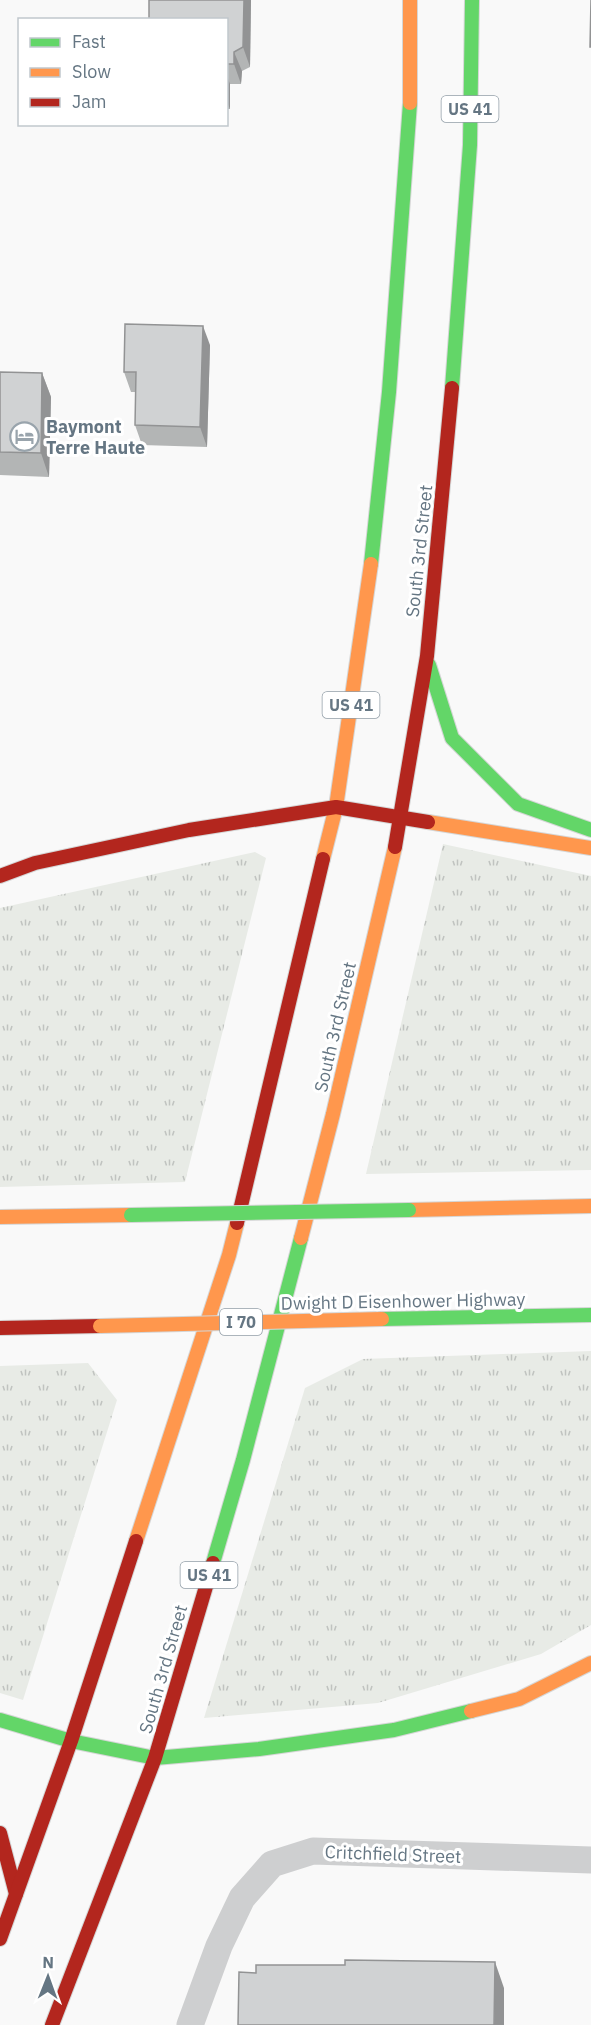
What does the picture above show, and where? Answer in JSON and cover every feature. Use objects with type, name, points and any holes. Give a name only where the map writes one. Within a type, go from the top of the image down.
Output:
[{"type":"highway","name":"US 41","points":[[0,1938],[72,1741],[229,1255],[336,807],[370,570],[388,392],[410,102],[410,0]]},
{"type":"highway","name":"South 3rd Street","points":[[52,2025],[155,1758],[243,1460],[333,1114],[402,818],[427,656],[461,291],[470,145],[472,0]]},
{"type":"highway","points":[[427,656],[452,738],[518,804],[591,830]]},
{"type":"highway","points":[[0,876],[35,863],[189,830],[336,807],[591,849]]},
{"type":"highway","points":[[0,1217],[591,1206]]},
{"type":"highway","name":"Dwight D Eisenhower Highway","points":[[0,1328],[591,1315]]},
{"type":"highway","points":[[0,1720],[72,1741],[155,1758],[259,1749],[394,1730],[519,1699],[591,1663]]},
{"type":"highway","points":[[0,1833],[16,1894]]},
{"type":"street","name":"Critchfield Street","points":[[190,2025],[219,1946],[242,1898],[272,1864],[313,1851],[591,1860]]},
{"type":"green space","points":[[443,844],[591,876],[591,1170],[366,1174]]},
{"type":"green space","points":[[255,852],[266,858],[185,1182],[0,1187],[0,908]]},
{"type":"green space","points":[[591,1351],[591,1625],[541,1654],[378,1703],[204,1718],[305,1388],[363,1359]]},
{"type":"green space","points":[[88,1363],[117,1400],[23,1700],[0,1693],[0,1366]]},
{"type":"building","points":[[149,0],[244,0],[243,47],[234,52],[234,64],[228,64],[228,18],[149,18]]},
{"type":"building","points":[[591,0],[591,47],[590,47]]},
{"type":"building","points":[[125,324],[203,326],[200,427],[135,425],[136,372],[124,372]]},
{"type":"building","points":[[0,372],[42,373],[41,453],[0,452]]},
{"type":"building","points":[[345,1960],[495,1962],[494,2025],[238,2025],[239,1972],[256,1973],[256,1965],[345,1965]]},
{"type":"traffic: fast","points":[[452,388],[470,145],[472,0]]},
{"type":"traffic: fast","points":[[371,564],[389,392],[410,103]]},
{"type":"traffic: fast","points":[[429,665],[452,738],[518,804],[591,830]]},
{"type":"traffic: fast","points":[[131,1215],[409,1210]]},
{"type":"traffic: fast","points":[[213,1563],[243,1460],[301,1238]]},
{"type":"traffic: fast","points":[[382,1319],[591,1315]]},
{"type":"traffic: fast","points":[[0,1720],[71,1741],[155,1758],[259,1749],[394,1730],[471,1711]]},
{"type":"traffic: slow","points":[[410,0],[410,103]]},
{"type":"traffic: slow","points":[[323,859],[336,807],[371,564]]},
{"type":"traffic: slow","points":[[428,822],[591,848]]},
{"type":"traffic: slow","points":[[301,1238],[333,1114],[395,847]]},
{"type":"traffic: slow","points":[[409,1210],[591,1206]]},
{"type":"traffic: slow","points":[[0,1217],[131,1215]]},
{"type":"traffic: slow","points":[[136,1541],[229,1255],[237,1223]]},
{"type":"traffic: slow","points":[[100,1326],[382,1319]]},
{"type":"traffic: slow","points":[[471,1711],[519,1699],[591,1663]]},
{"type":"traffic: jam","points":[[395,847],[427,656],[452,388]]},
{"type":"traffic: jam","points":[[0,876],[35,863],[189,830],[336,807],[428,822]]},
{"type":"traffic: jam","points":[[237,1223],[323,859]]},
{"type":"traffic: jam","points":[[0,1328],[100,1326]]},
{"type":"traffic: jam","points":[[0,1939],[71,1741],[136,1541]]},
{"type":"traffic: jam","points":[[52,2025],[155,1758],[213,1563]]},
{"type":"traffic: jam","points":[[0,1833],[16,1894]]},
{"type":"place","name":"Baymont Terre Haute","points":[[25,436]]}]
